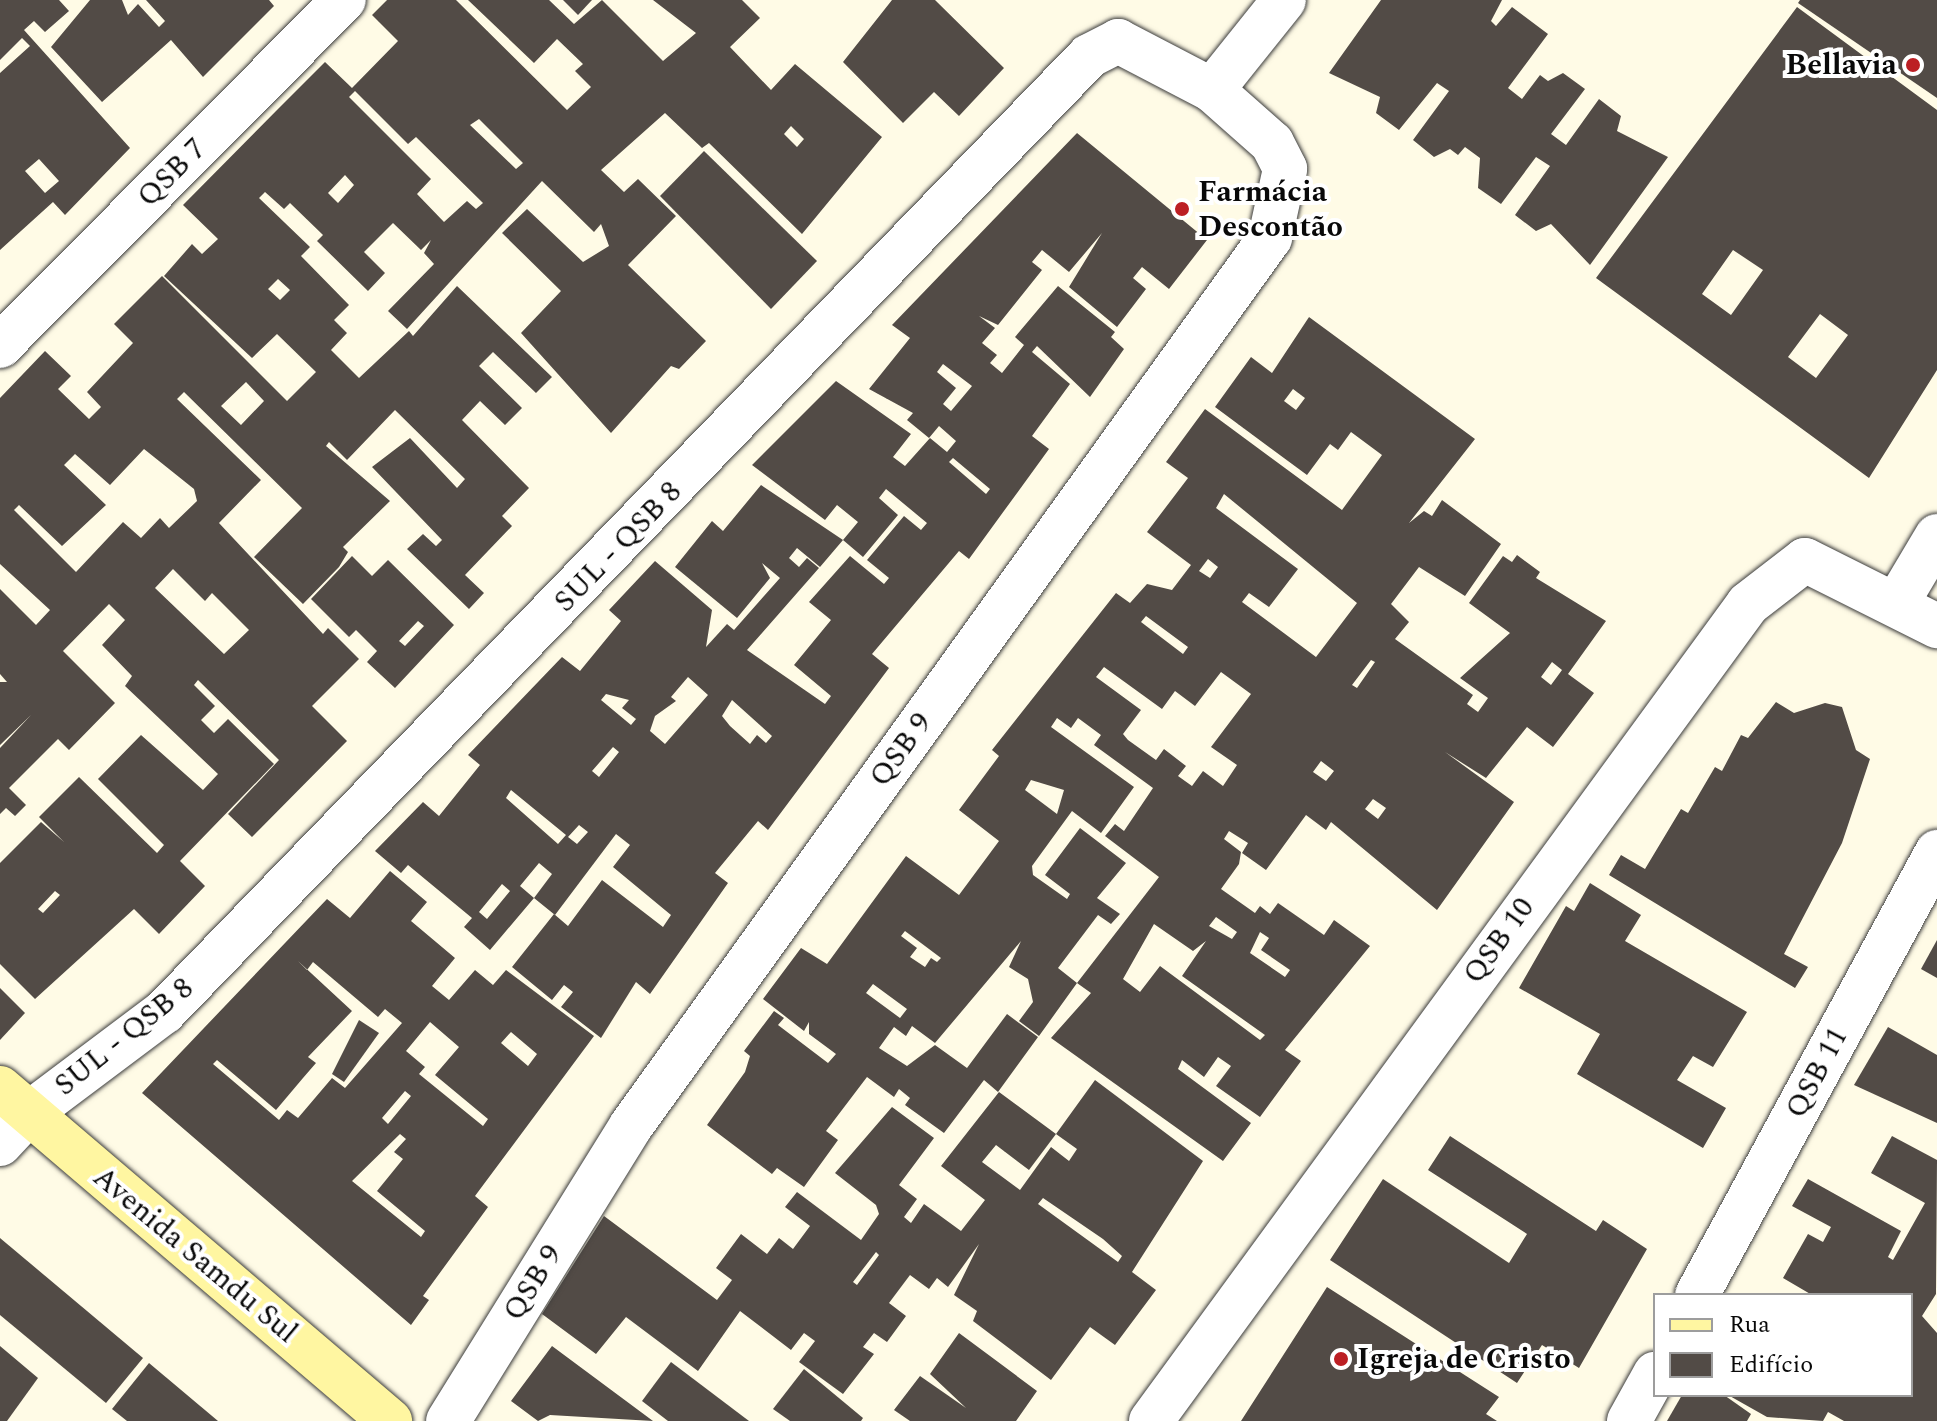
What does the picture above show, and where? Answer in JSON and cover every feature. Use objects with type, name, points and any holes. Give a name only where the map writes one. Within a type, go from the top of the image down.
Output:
[{"type":"main road","name":"Avenida Samdu Sul","points":[[9,1116],[390,1421]]},
{"type":"street","name":"QSB 7","points":[[0,346],[344,0]]},
{"type":"street","points":[[1212,90],[1284,0]]},
{"type":"street","name":"SUL - QSB 8","points":[[9,1116],[164,1012],[1089,56],[1118,41],[1212,90]]},
{"type":"street","name":"QSB 9","points":[[448,1421],[631,1126],[1270,238],[1285,169],[1272,143],[1212,90]]},
{"type":"street","points":[[1937,536],[1897,603],[1937,626]]},
{"type":"street","name":"QSB 10","points":[[1151,1421],[1748,604],[1805,560],[1897,603]]},
{"type":"street","name":"QSB 11","points":[[1698,1293],[1937,852]]},
{"type":"street","points":[[1629,1421],[1653,1378]]},
{"type":"building","points":[[0,0],[59,0],[69,11],[45,32],[34,21],[24,30],[130,148],[65,215],[53,202],[0,250],[0,73],[30,46],[22,38],[0,60]],"holes":[[[39,159],[59,181],[45,193],[25,171]]]},
{"type":"building","points":[[90,0],[122,0],[128,15],[138,4],[159,27],[165,21],[146,0],[269,0],[274,6],[203,77],[171,40],[102,102],[51,47]]},
{"type":"building","points":[[387,0],[456,0],[567,110],[591,87],[575,71],[583,64],[557,39],[534,63],[468,0],[549,0],[574,24],[602,0],[663,61],[696,33],[653,0],[742,0],[760,18],[730,47],[771,90],[795,64],[882,137],[802,234],[709,143],[702,148],[665,113],[601,170],[624,192],[638,179],[676,216],[628,265],[706,341],[679,369],[671,366],[611,433],[521,333],[561,291],[502,233],[527,209],[583,262],[609,246],[601,224],[594,232],[542,181],[407,329],[388,311],[434,264],[424,253],[431,240],[421,250],[393,223],[364,252],[385,273],[368,291],[317,241],[323,235],[290,203],[284,209],[265,192],[259,198],[310,247],[301,256],[349,305],[334,320],[347,333],[331,350],[359,378],[409,331],[413,336],[457,286],[552,377],[536,393],[493,352],[479,366],[522,408],[505,425],[480,401],[462,420],[529,488],[502,516],[512,526],[465,575],[484,593],[469,609],[407,549],[423,534],[436,546],[442,540],[372,467],[410,438],[457,488],[465,479],[395,410],[347,460],[329,442],[326,446],[390,501],[343,547],[348,552],[339,567],[303,604],[254,557],[302,508],[184,392],[177,399],[261,480],[219,523],[323,634],[328,628],[359,659],[312,706],[347,741],[252,837],[228,814],[279,760],[198,680],[194,685],[215,706],[201,720],[214,733],[228,719],[274,764],[180,861],[205,886],[159,934],[134,909],[35,999],[0,964],[0,863],[41,822],[64,842],[39,817],[79,777],[157,853],[164,845],[98,779],[141,735],[203,790],[218,774],[125,686],[132,676],[102,645],[125,620],[109,604],[63,651],[115,703],[69,750],[58,739],[9,788],[26,805],[15,816],[6,808],[0,814],[0,748],[31,715],[0,745],[0,682],[7,682],[0,674],[0,589],[36,625],[50,610],[0,564],[0,398],[45,351],[71,376],[58,389],[89,419],[101,407],[87,392],[133,343],[114,324],[162,276],[287,401],[316,372],[277,334],[252,358],[164,276],[192,244],[202,254],[218,239],[183,205],[278,109],[325,62],[352,88],[398,41],[372,15]],"holes":[[[355,91],[408,144],[416,137],[483,203],[476,209],[467,201],[444,222],[417,194],[431,179],[349,97]],[[479,119],[523,163],[516,169],[470,125]],[[791,126],[804,139],[797,147],[784,134]],[[345,175],[354,185],[338,203],[328,193]],[[278,279],[290,290],[280,300],[268,289]],[[246,382],[264,401],[241,425],[221,406]],[[144,449],[194,489],[197,501],[169,528],[160,518],[141,538],[123,522],[76,572],[14,510],[19,505],[62,546],[106,505],[64,465],[75,454],[110,485]],[[173,569],[205,601],[212,593],[249,630],[224,654],[155,588]],[[55,891],[60,895],[43,913],[38,909]]]},
{"type":"building","points":[[563,0],[592,0],[578,15]]},
{"type":"building","points":[[892,0],[935,0],[1004,68],[959,116],[934,92],[903,123],[843,62]]},
{"type":"building","points":[[1381,0],[1502,0],[1491,21],[1496,26],[1512,7],[1548,34],[1508,88],[1522,99],[1540,75],[1548,81],[1563,73],[1585,89],[1551,134],[1566,145],[1599,99],[1621,116],[1617,131],[1668,157],[1590,265],[1551,224],[1536,231],[1515,215],[1550,166],[1536,157],[1501,204],[1478,188],[1480,158],[1465,147],[1458,155],[1450,149],[1434,157],[1413,140],[1449,91],[1437,83],[1399,130],[1376,113],[1380,97],[1329,73]]},
{"type":"building","name":"Bellavia","points":[[1800,0],[1937,0],[1937,98],[1798,3]]},
{"type":"building","points":[[1797,7],[1937,110],[1937,370],[1869,478],[1596,278]],"holes":[[[1733,250],[1763,270],[1731,315],[1702,294]],[[1820,314],[1848,335],[1816,378],[1788,357]]]},
{"type":"building","points":[[1077,133],[1207,240],[1169,289],[1142,267],[1133,278],[1146,289],[1117,327],[1069,287],[1102,233],[1069,272],[1042,250],[1032,262],[1042,270],[998,325],[979,316],[995,328],[982,343],[997,355],[990,363],[1002,373],[1024,345],[1015,337],[1058,286],[1115,332],[1111,337],[1124,349],[1090,397],[1037,346],[1032,352],[1070,384],[1032,436],[1049,449],[969,559],[959,551],[872,654],[889,668],[768,830],[758,821],[715,873],[728,883],[650,994],[636,982],[601,1038],[561,1007],[573,992],[564,985],[552,1000],[512,967],[554,914],[534,898],[490,950],[464,927],[472,918],[408,865],[401,873],[375,851],[423,802],[439,816],[480,765],[468,755],[562,657],[580,671],[621,621],[609,610],[655,561],[712,610],[706,647],[727,624],[734,630],[780,578],[762,563],[770,578],[737,618],[675,567],[712,521],[723,531],[761,485],[843,540],[858,522],[837,505],[825,520],[752,465],[836,381],[911,434],[893,457],[905,466],[930,438],[947,452],[956,441],[939,426],[929,438],[907,420],[913,413],[869,389],[910,338],[892,325]],"holes":[[[943,364],[972,386],[951,411],[943,404],[956,388],[937,372]],[[953,458],[990,489],[986,494],[949,462]],[[886,489],[927,523],[921,530],[904,516],[867,560],[889,578],[884,584],[850,556],[809,602],[831,620],[794,665],[831,696],[825,704],[747,650],[819,568],[807,558],[799,567],[789,558],[797,548],[820,567],[843,540],[863,557],[898,515],[879,498]],[[688,677],[708,695],[665,744],[650,731],[655,716],[676,701],[671,697]],[[606,694],[629,700],[622,708],[636,719],[631,725],[601,700]],[[732,700],[772,736],[766,743],[757,735],[750,744],[722,716]],[[613,747],[619,752],[599,777],[592,771]],[[511,790],[566,835],[558,844],[506,798]],[[579,825],[588,832],[577,844],[568,837]],[[616,834],[630,845],[613,867],[671,915],[663,927],[602,880],[568,926],[555,915]],[[539,863],[552,874],[534,898],[520,886]],[[502,884],[510,891],[487,919],[479,912]]]},
{"type":"building","points":[[704,151],[817,261],[771,309],[660,196]]},
{"type":"building","points":[[1309,317],[1475,439],[1409,523],[1424,511],[1432,516],[1442,500],[1501,544],[1465,596],[1419,567],[1391,604],[1409,622],[1395,639],[1473,695],[1467,704],[1478,712],[1488,698],[1460,678],[1510,633],[1469,603],[1503,556],[1512,562],[1517,555],[1540,572],[1536,578],[1606,621],[1568,674],[1594,693],[1553,747],[1527,727],[1486,778],[1445,752],[1514,802],[1437,910],[1331,822],[1326,830],[1306,815],[1266,870],[1242,853],[1248,843],[1229,831],[1224,839],[1241,852],[1239,864],[1221,889],[1255,913],[1260,906],[1270,914],[1278,903],[1324,935],[1334,920],[1370,946],[1285,1050],[1301,1061],[1260,1117],[1216,1086],[1231,1066],[1218,1057],[1204,1077],[1182,1060],[1178,1069],[1251,1123],[1223,1161],[1051,1038],[1091,993],[1077,983],[1039,1036],[1019,1021],[1033,1002],[1028,979],[1009,967],[1021,941],[935,1043],[912,1026],[906,1036],[894,1027],[879,1048],[907,1066],[935,1045],[967,1068],[1007,1014],[1038,1037],[998,1092],[984,1080],[944,1133],[905,1105],[910,1098],[899,1089],[894,1097],[867,1077],[826,1131],[838,1140],[804,1187],[777,1168],[772,1174],[707,1125],[745,1072],[750,1056],[744,1051],[774,1011],[784,1018],[778,1025],[828,1063],[836,1054],[809,1034],[809,1022],[804,1031],[763,999],[801,948],[827,964],[906,856],[959,895],[999,841],[959,810],[999,756],[992,750],[1116,593],[1130,603],[1147,584],[1172,590],[1191,565],[1147,532],[1188,478],[1166,462],[1205,409],[1342,510],[1382,455],[1351,432],[1338,450],[1330,444],[1307,475],[1215,407],[1251,357],[1272,373]],"holes":[[[1293,389],[1305,398],[1296,410],[1284,401]],[[1224,494],[1357,603],[1316,657],[1242,602],[1249,593],[1269,607],[1298,569],[1216,508]],[[1208,559],[1218,567],[1210,578],[1199,571]],[[1146,616],[1188,647],[1183,654],[1141,622]],[[1371,660],[1375,662],[1357,688],[1352,685]],[[1552,662],[1562,670],[1551,685],[1541,677]],[[1104,667],[1162,709],[1175,691],[1195,706],[1221,672],[1251,694],[1211,747],[1237,765],[1223,786],[1203,771],[1192,786],[1178,776],[1186,766],[1164,749],[1156,760],[1123,734],[1141,710],[1096,677]],[[1057,718],[1071,728],[1078,718],[1101,735],[1094,745],[1153,788],[1124,831],[1115,824],[1105,836],[1159,877],[1077,983],[1058,968],[1098,915],[1111,924],[1120,914],[1097,898],[1126,863],[1080,828],[1045,875],[1070,894],[1067,899],[1033,875],[1032,866],[1072,811],[1101,833],[1134,787],[1051,727]],[[1321,761],[1334,771],[1326,781],[1313,772]],[[1031,780],[1064,790],[1057,814],[1025,790]],[[1373,799],[1386,808],[1378,819],[1365,809]],[[1216,917],[1237,932],[1232,939],[1209,926]],[[1154,924],[1193,951],[1206,941],[1182,976],[1265,1035],[1260,1040],[1160,966],[1140,992],[1123,979]],[[905,931],[941,958],[937,962],[931,958],[925,967],[910,957],[917,948],[901,936]],[[1260,932],[1269,938],[1261,950],[1290,970],[1285,977],[1250,953]],[[873,984],[907,1009],[900,1018],[866,993]]]},
{"type":"building","points":[[352,556],[372,576],[388,560],[454,625],[395,688],[367,662],[377,651],[356,630],[349,637],[311,599]],"holes":[[[418,621],[424,626],[405,646],[399,641]]]},
{"type":"building","points":[[1776,702],[1794,713],[1825,703],[1842,707],[1856,750],[1870,759],[1842,843],[1784,954],[1808,967],[1795,988],[1609,875],[1621,855],[1645,869],[1681,809],[1688,813],[1715,767],[1722,771],[1741,735],[1748,738]]},
{"type":"building","points":[[390,871],[427,902],[411,921],[455,958],[432,986],[449,1000],[475,970],[493,985],[506,970],[594,1036],[475,1196],[488,1207],[423,1296],[429,1300],[411,1325],[142,1093],[327,899],[350,918]],"holes":[[[313,962],[378,1017],[385,1009],[402,1023],[345,1088],[332,1078],[298,1118],[287,1110],[279,1120],[213,1064],[217,1060],[276,1110],[316,1063],[308,1057],[352,1011],[307,970]],[[430,1022],[459,1047],[435,1075],[488,1119],[483,1126],[419,1074],[425,1067],[406,1051]],[[511,1032],[537,1054],[528,1066],[501,1043]],[[405,1091],[411,1096],[388,1124],[382,1118]],[[400,1134],[406,1139],[394,1152],[403,1159],[377,1191],[425,1231],[421,1237],[352,1181]]]},
{"type":"building","points":[[1590,883],[1641,915],[1625,941],[1747,1012],[1713,1067],[1693,1056],[1677,1080],[1726,1108],[1703,1148],[1577,1074],[1600,1034],[1519,988],[1566,906],[1574,911]]},
{"type":"building","points":[[1937,940],[1937,978],[1921,969]]},
{"type":"building","points":[[0,988],[25,1013],[0,1040]]},
{"type":"building","points":[[359,1020],[379,1033],[344,1082],[332,1074]]},
{"type":"building","points":[[1888,1027],[1937,1055],[1937,1123],[1854,1085]]},
{"type":"building","points":[[1095,1080],[1203,1161],[1132,1272],[1156,1290],[1115,1345],[1090,1327],[1051,1380],[973,1321],[977,1311],[954,1295],[979,1244],[948,1287],[937,1278],[929,1289],[910,1275],[889,1303],[906,1316],[887,1342],[874,1333],[863,1347],[874,1354],[843,1394],[799,1362],[815,1341],[804,1333],[791,1350],[740,1311],[698,1371],[626,1317],[596,1354],[542,1314],[604,1216],[717,1300],[732,1280],[716,1268],[741,1234],[767,1254],[779,1238],[793,1249],[810,1226],[785,1207],[797,1192],[861,1240],[879,1214],[876,1205],[835,1173],[892,1107],[934,1138],[899,1185],[917,1199],[904,1217],[911,1223],[924,1204],[961,1231],[985,1200],[941,1166],[999,1092],[1056,1134]],"holes":[[[1056,1134],[1077,1149],[1069,1161],[1051,1147],[1020,1190],[982,1162],[996,1145],[1029,1170]],[[1043,1198],[1103,1239],[1122,1256],[1118,1262],[1038,1204]],[[876,1252],[879,1255],[857,1285],[853,1282]]]},
{"type":"building","points":[[1450,1136],[1596,1231],[1603,1220],[1647,1249],[1579,1368],[1542,1345],[1517,1383],[1330,1260],[1383,1179],[1509,1263],[1527,1234],[1428,1170]]},
{"type":"building","points":[[1892,1136],[1937,1160],[1936,1294],[1922,1316],[1937,1333],[1937,1421],[1844,1421],[1828,1412],[1823,1421],[1767,1417],[1732,1397],[1913,1397],[1913,1293],[1809,1293],[1783,1278],[1808,1234],[1823,1242],[1831,1227],[1792,1206],[1808,1179],[1901,1231],[1888,1257],[1893,1260],[1925,1203],[1871,1173]]},
{"type":"building","points":[[0,1238],[143,1358],[106,1403],[0,1315]]},
{"type":"building","name":"Igreja de Cristo","points":[[1327,1287],[1499,1397],[1486,1414],[1497,1421],[1241,1421]]},
{"type":"building","points":[[959,1333],[1037,1391],[1016,1421],[910,1421],[894,1410],[920,1376],[966,1408],[930,1374]]},
{"type":"building","points":[[0,1346],[38,1378],[7,1421],[0,1421]]},
{"type":"building","points":[[552,1346],[653,1421],[550,1415],[538,1421],[511,1401]]},
{"type":"building","points":[[671,1362],[749,1421],[668,1421],[642,1401]]},
{"type":"building","points":[[149,1363],[218,1421],[127,1421],[112,1409]]},
{"type":"building","points":[[804,1369],[863,1418],[861,1421],[790,1421],[773,1409]]},
{"type":"building","points":[[1681,1397],[1727,1397],[1751,1414],[1747,1421],[1667,1421]]},
{"type":"place","name":"Bellavia","points":[[1913,65]]},
{"type":"place","name":"Farmácia Descontão","points":[[1182,209]]},
{"type":"place","name":"Igreja de Cristo","points":[[1341,1359]]}]
